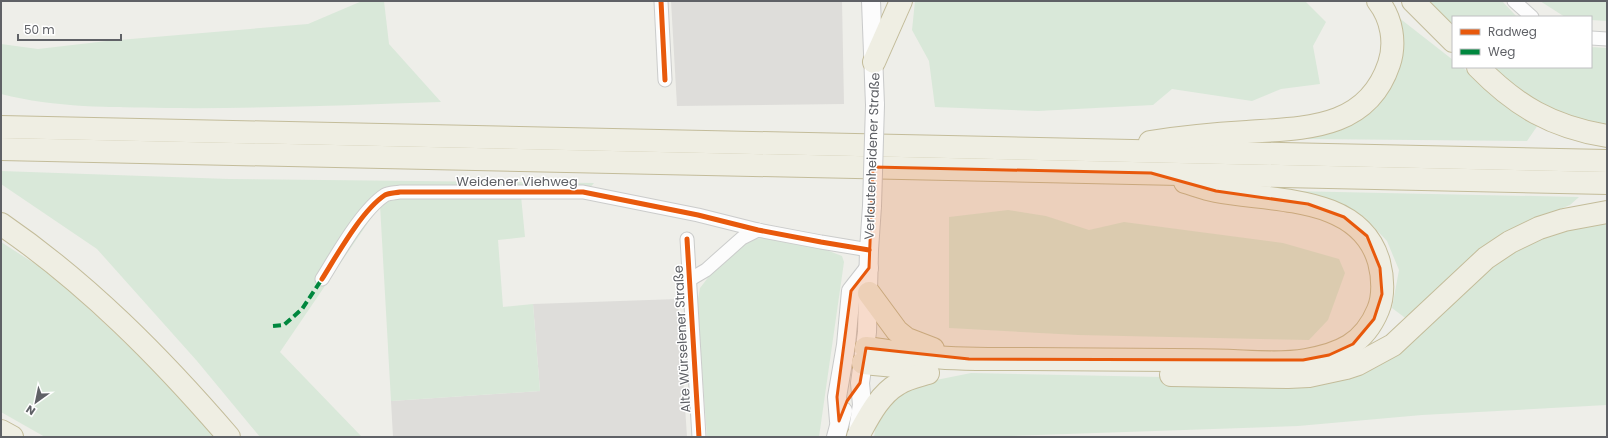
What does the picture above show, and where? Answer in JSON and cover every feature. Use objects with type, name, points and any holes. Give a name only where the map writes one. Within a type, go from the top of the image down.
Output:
[{"type":"highway","points":[[874,62],[901,1]]},
{"type":"highway","points":[[1092,151],[1182,136],[1315,126],[1329,123],[1349,114],[1360,108],[1376,91],[1385,75],[1391,58],[1391,29],[1388,16],[1378,1]]},
{"type":"highway","points":[[1413,1],[1452,40]]},
{"type":"highway","points":[[1479,68],[1497,86],[1528,109],[1564,125],[1607,136]]},
{"type":"highway","points":[[1,114],[49,128]]},
{"type":"highway","points":[[1,127],[1607,161]]},
{"type":"highway","points":[[1,149],[1607,183]]},
{"type":"highway","points":[[863,364],[922,356],[969,359],[1213,360],[1268,362],[1303,360],[1341,351],[1353,344],[1364,334],[1374,319],[1380,306],[1382,294],[1380,268],[1376,253],[1367,236],[1357,226],[1332,212],[1308,204],[1216,191],[1151,173]]},
{"type":"highway","points":[[863,364],[936,370],[1288,377],[1309,376],[1346,368],[1372,357],[1393,345],[1486,258],[1510,242],[1539,228],[1564,220],[1607,212]]},
{"type":"highway","points":[[7,228],[74,279],[129,330],[163,364],[229,437]]},
{"type":"highway","points":[[869,293],[886,318],[897,331],[907,339],[926,347],[969,359]]},
{"type":"highway","points":[[858,437],[877,405],[889,390],[898,383],[936,370]]},
{"type":"highway","points":[[1,431],[12,437]]},
{"type":"main road","name":"Verlautenheidener Straße","points":[[858,437],[862,405],[863,364],[869,293],[869,250],[872,206],[875,105],[871,1]]},
{"type":"main road","points":[[838,429],[837,397],[846,345],[851,291],[869,268]]},
{"type":"main road","points":[[838,429],[846,401],[863,364]]},
{"type":"street","points":[[661,1],[665,80]]},
{"type":"street","points":[[1514,1],[1531,16]]},
{"type":"street","points":[[1592,38],[1607,39]]},
{"type":"street","name":"Weidener Viehweg","points":[[322,279],[351,233],[376,202],[387,194],[400,192],[583,192],[698,215],[758,230],[869,250]]},
{"type":"street","name":"Alte Würselener Straße","points":[[689,280],[706,270],[742,238],[758,230]]},
{"type":"street","name":"Alte Würselener Straße","points":[[687,239],[699,437]]},
{"type":"highlighted area","points":[[873,167],[1151,173],[1216,191],[1308,204],[1344,217],[1367,236],[1380,268],[1382,294],[1374,319],[1353,344],[1329,355],[1303,360],[969,359],[866,348],[860,383],[847,401],[839,421],[837,397],[851,291],[869,268]]},
{"type":"shaded area","points":[[671,1],[842,1],[844,104],[677,106]]},
{"type":"shaded area","points":[[678,299],[687,437],[393,437],[391,401],[540,391],[533,304]]},
{"type":"green space","points":[[362,1],[384,1],[389,44],[441,102],[269,107],[124,107],[83,106],[42,102],[1,94],[1,44],[38,49],[107,41],[308,24]]},
{"type":"green space","points":[[915,1],[1305,1],[1326,22],[1313,46],[1320,84],[1281,89],[1252,101],[1172,89],[1153,105],[1038,111],[935,107],[929,61],[912,30]]},
{"type":"green space","points":[[1426,1],[1502,1],[1516,16],[1452,16],[1452,26]]},
{"type":"green space","points":[[1540,1],[1607,1],[1607,21],[1592,20],[1592,16],[1563,16]]},
{"type":"green space","points":[[1398,17],[1452,59],[1452,68],[1463,68],[1538,125],[1527,141],[1306,139],[1345,124],[1378,101]]},
{"type":"green space","points":[[1592,47],[1607,48],[1607,129],[1558,116],[1507,83],[1493,68],[1592,68]]},
{"type":"green space","points":[[1,171],[229,179],[594,183],[583,196],[521,196],[525,237],[498,240],[503,307],[533,304],[540,391],[391,401],[380,205],[280,352],[362,437],[260,437],[197,361],[97,249],[1,184]]},
{"type":"green space","points":[[1290,191],[1579,197],[1570,205],[1512,229],[1456,275],[1408,320],[1392,308],[1399,270],[1387,241],[1364,217],[1327,199]]},
{"type":"green space","points":[[1008,210],[1046,216],[1089,230],[1124,222],[1283,243],[1339,259],[1345,273],[1328,320],[1309,340],[1078,335],[949,328],[949,217]]},
{"type":"green space","points":[[1607,217],[1607,405],[1422,415],[1298,426],[982,437],[874,437],[877,417],[906,386],[971,373],[1314,380],[1379,366],[1502,257],[1555,228]]},
{"type":"green space","points":[[765,237],[821,248],[842,256],[844,262],[819,437],[707,437],[697,304],[700,288],[710,275],[747,241]]},
{"type":"green space","points":[[1,242],[54,276],[170,385],[215,437],[45,437],[1,412]]},
{"type":"marked path","points":[[273,326],[284,325],[302,309],[322,279]]},
{"type":"cycle path","points":[[661,1],[665,80]]},
{"type":"cycle path","points":[[322,279],[350,234],[376,202],[385,195],[400,192],[583,192],[698,215],[758,230],[869,250]]},
{"type":"cycle path","points":[[687,239],[699,437]]}]
